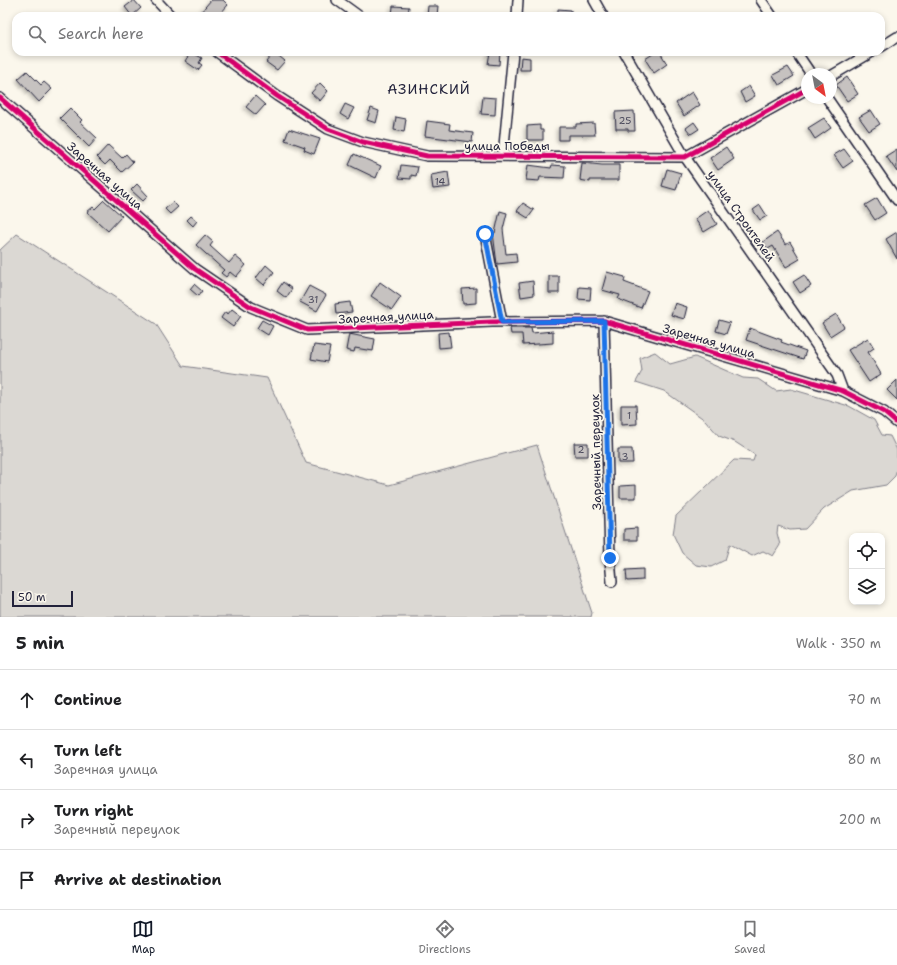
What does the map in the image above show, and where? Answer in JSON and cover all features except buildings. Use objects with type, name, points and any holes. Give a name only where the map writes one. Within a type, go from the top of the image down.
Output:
[{"type":"street","points":[[156,0],[167,12]]},
{"type":"street","points":[[337,0],[354,12]]},
{"type":"street","points":[[517,12],[518,0]]},
{"type":"street","points":[[594,0],[601,12]]},
{"type":"street","points":[[761,0],[769,12]]},
{"type":"street","points":[[885,44],[897,37]]},
{"type":"street","name":"улица Победы","points":[[222,56],[276,96],[328,129],[363,142],[428,156],[685,157],[801,92]]},
{"type":"street","points":[[503,156],[513,56]]},
{"type":"street","name":"улица Строителей","points":[[626,56],[685,157],[837,375],[843,391]]},
{"type":"street","points":[[799,56],[807,68]]},
{"type":"street","points":[[837,72],[865,56]]},
{"type":"street","name":"Заречная улица","points":[[0,98],[195,269],[251,307],[307,330],[502,322],[604,321],[843,391],[884,412],[897,423]]},
{"type":"street","points":[[832,104],[897,200]]},
{"type":"street","points":[[485,234],[502,322]]},
{"type":"street","name":"Заречный переулок","points":[[604,321],[610,558],[612,582]]},
{"type":"shaded area","points":[[17,234],[156,324],[183,366],[267,378],[306,463],[389,485],[537,445],[592,613],[591,617],[0,617],[0,250]]},
{"type":"shaded area","points":[[655,352],[670,364],[695,357],[743,378],[758,379],[776,391],[791,389],[849,406],[874,420],[882,435],[890,436],[897,450],[897,468],[895,476],[886,485],[853,491],[824,509],[805,529],[790,530],[778,526],[777,533],[780,545],[773,556],[763,551],[752,556],[730,544],[725,560],[711,567],[696,565],[682,553],[673,534],[676,516],[734,460],[753,461],[755,455],[735,442],[719,436],[705,420],[664,391],[636,382],[642,371],[640,358]]},
{"type":"cycle path","points":[[222,56],[277,96],[328,129],[363,142],[427,156],[685,157],[801,92]]},
{"type":"cycle path","points":[[0,98],[195,269],[251,307],[307,330],[492,322],[604,321],[843,391],[884,412],[897,423]]},
{"type":"district","name":"АЗИНСКИЙ","points":[[429,89]]},
{"type":"route","points":[[485,234],[502,322],[604,321],[610,558]]}]
